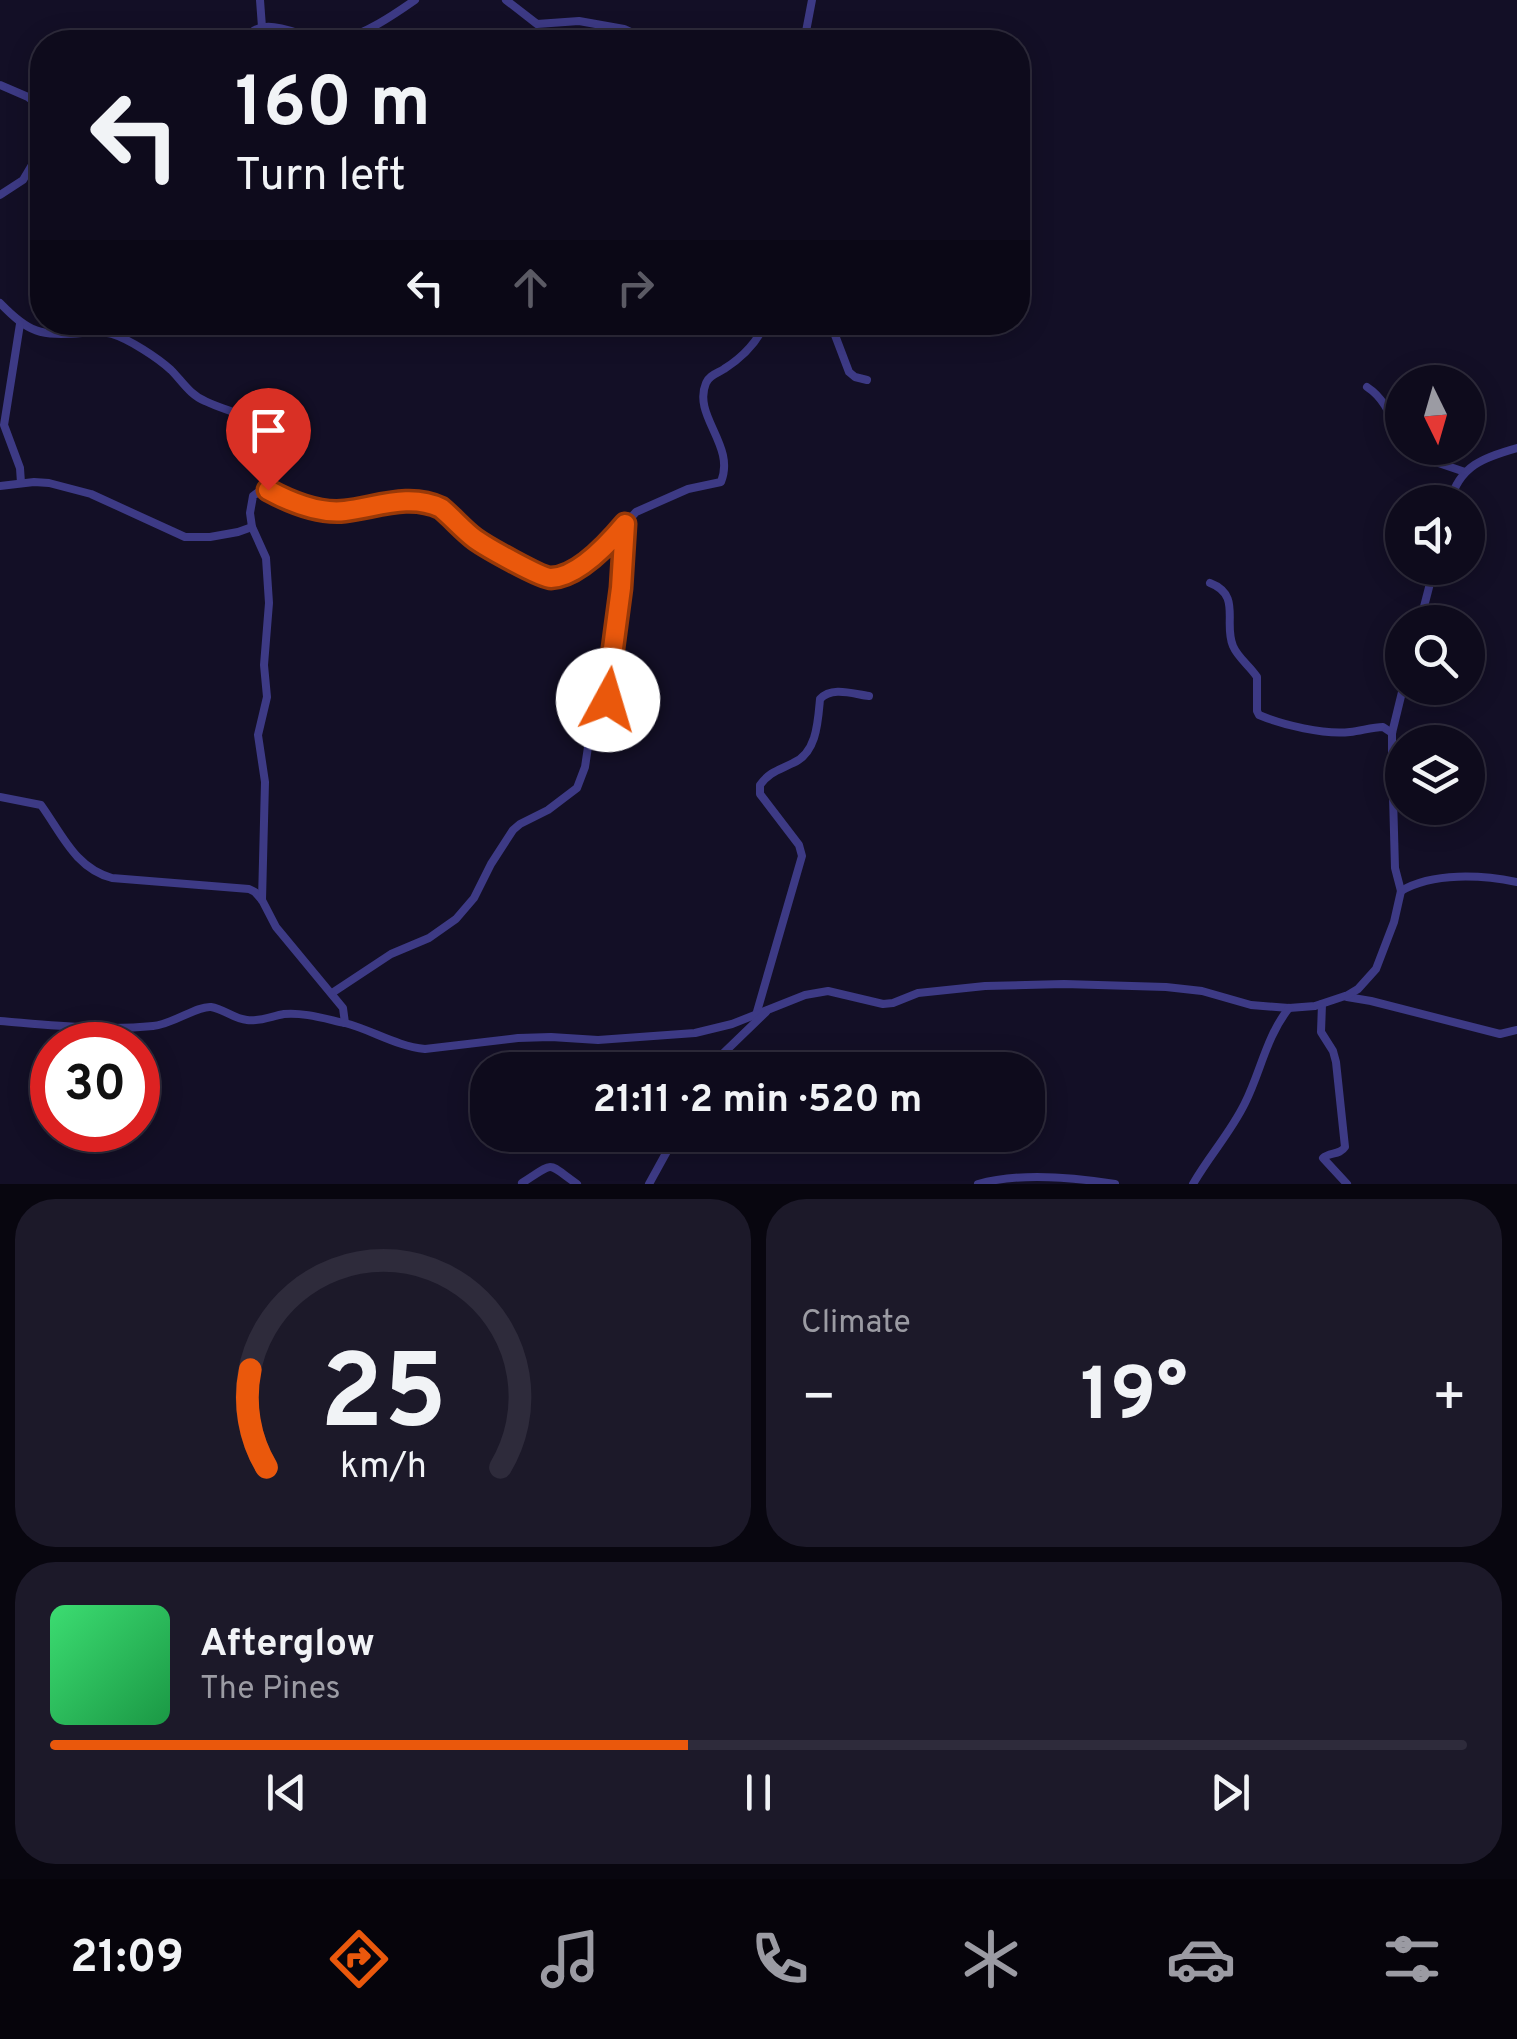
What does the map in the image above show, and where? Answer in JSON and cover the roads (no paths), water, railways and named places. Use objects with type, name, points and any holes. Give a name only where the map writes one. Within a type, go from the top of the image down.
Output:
[{"type":"street","points":[[260,0],[262,28]]},
{"type":"street","points":[[360,30],[392,16],[415,0]]},
{"type":"street","points":[[506,0],[537,24],[580,21],[626,30]]},
{"type":"street","points":[[806,30],[812,0]]},
{"type":"street","points":[[257,30],[285,30]]},
{"type":"street","points":[[0,84],[30,99]]},
{"type":"street","points":[[0,194],[22,180],[30,167]]},
{"type":"street","points":[[0,303],[30,330]]},
{"type":"street","points":[[20,324],[4,426],[20,468],[21,483]]},
{"type":"street","points":[[116,335],[164,364],[205,402],[264,427],[280,440],[282,447],[265,487],[258,490],[250,504],[252,527],[266,558],[269,604],[264,665],[266,697],[258,744],[265,782],[262,900]]},
{"type":"street","points":[[265,487],[289,501],[334,511],[404,501],[434,504],[483,545],[538,576],[550,578],[573,570],[600,552],[646,506],[688,489],[720,482],[725,468],[705,409],[706,380],[752,348],[759,335]]},
{"type":"street","points":[[835,335],[849,372],[868,380]]},
{"type":"street","points":[[1366,387],[1378,394],[1385,406]]},
{"type":"street","points":[[1457,485],[1472,465],[1517,448]]},
{"type":"street","points":[[1444,465],[1464,472]]},
{"type":"street","points":[[0,486],[49,484],[91,494],[186,537],[210,537],[252,527]]},
{"type":"street","points":[[332,993],[391,954],[429,938],[456,920],[474,898],[513,830],[577,788],[590,741],[606,726],[625,524]]},
{"type":"street","points":[[1210,583],[1226,595],[1231,641],[1257,677],[1260,715],[1294,726],[1326,730],[1348,732],[1385,727]]},
{"type":"street","points":[[756,1014],[802,856],[799,844],[760,794],[760,785],[771,772],[805,756],[812,744],[823,694],[832,691],[869,696]]},
{"type":"street","points":[[0,798],[41,805],[59,834],[96,874],[256,892],[276,927],[343,1008],[345,1024]]},
{"type":"street","points":[[0,1021],[82,1027],[150,1026],[169,1024],[206,1007],[244,1020],[288,1014],[345,1024],[410,1048],[425,1049],[518,1038],[598,1040],[695,1033],[805,995],[828,991],[884,1004],[918,992],[1064,984],[1181,988],[1252,1005],[1289,1008],[1322,1004],[1358,989],[1379,963],[1401,891],[1394,868],[1393,825]]},
{"type":"street","points":[[1401,891],[1448,878],[1517,882]]},
{"type":"street","points":[[1344,997],[1371,1000],[1500,1034],[1517,1030]]},
{"type":"street","points":[[1322,1004],[1321,1032],[1334,1051],[1345,1146],[1323,1158],[1347,1184]]},
{"type":"street","points":[[1193,1184],[1234,1124],[1274,1028],[1289,1008]]},
{"type":"street","points":[[725,1052],[769,1010]]},
{"type":"street","points":[[649,1184],[667,1152]]},
{"type":"street","points":[[522,1183],[552,1166],[560,1168],[577,1184]]},
{"type":"street","points":[[978,1184],[1046,1178],[1116,1184]]}]
